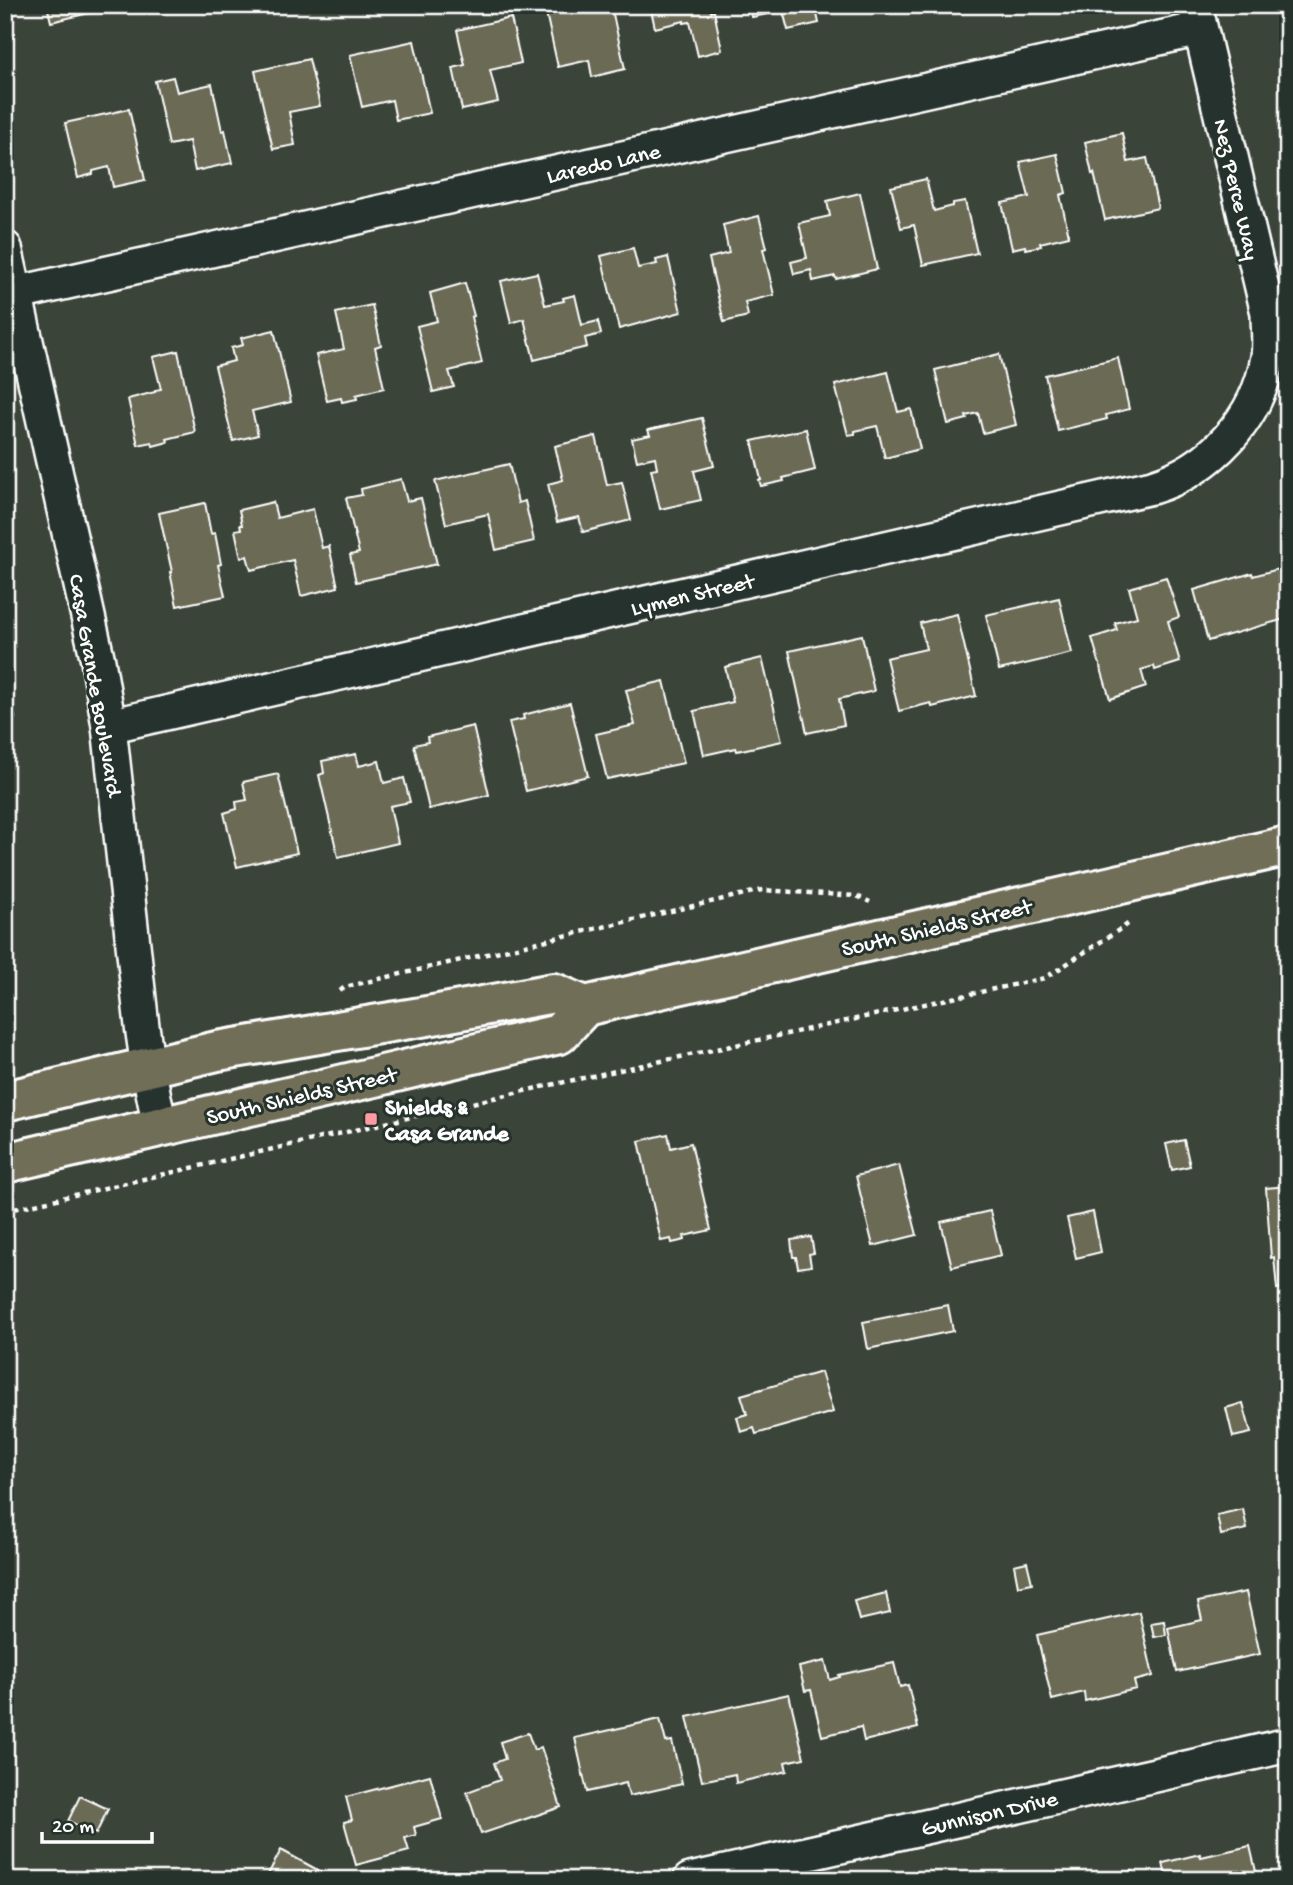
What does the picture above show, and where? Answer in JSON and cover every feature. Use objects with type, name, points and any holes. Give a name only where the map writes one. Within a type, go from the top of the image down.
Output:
[{"type":"main road","name":"South Shields Street","points":[[5,1163],[559,1034],[585,1006],[1288,846]]},
{"type":"main road","points":[[5,1101],[217,1051],[554,993],[585,1006]]},
{"type":"street","name":"Laredo Lane","points":[[10,294],[1198,17]]},
{"type":"street","name":"Nez Perce Way","points":[[1198,17],[1268,313],[1268,355],[1262,380],[1249,412]]},
{"type":"street","name":"Casa Grande Boulevard","points":[[5,248],[10,294],[98,661],[109,726],[148,1067],[160,1127]]},
{"type":"street","name":"Lymen Street","points":[[109,726],[1152,487],[1169,482],[1205,461],[1224,445],[1249,412]]},
{"type":"street","name":"Gunnison Drive","points":[[691,1880],[1288,1745]]},
{"type":"path","points":[[345,987],[762,890],[857,896],[927,928]]},
{"type":"path","points":[[5,1211],[537,1088],[1045,978],[1134,920]]},
{"type":"building","points":[[47,5],[105,5],[106,9],[51,22]]},
{"type":"building","points":[[611,5],[625,69],[592,77],[589,60],[558,67],[546,13],[569,9],[568,6]]},
{"type":"building","points":[[650,5],[710,5],[711,12],[714,11],[722,50],[698,56],[690,22],[655,28]]},
{"type":"building","points":[[749,5],[815,5],[819,23],[788,30],[783,11],[752,17]]},
{"type":"building","points":[[511,18],[521,63],[490,70],[498,102],[462,110],[453,68],[465,65],[457,30]]},
{"type":"building","points":[[414,41],[430,113],[396,120],[392,100],[362,107],[350,55]]},
{"type":"building","points":[[309,59],[320,106],[289,112],[295,145],[273,149],[255,71]]},
{"type":"building","points":[[173,77],[177,92],[212,84],[232,163],[195,171],[189,141],[169,145],[155,81]]},
{"type":"building","points":[[129,109],[145,180],[113,187],[109,167],[78,178],[65,123]]},
{"type":"building","points":[[1122,133],[1128,162],[1147,158],[1158,208],[1105,220],[1085,142]]},
{"type":"building","points":[[1057,154],[1066,193],[1060,195],[1069,236],[1040,243],[1041,246],[1012,249],[1002,203],[1029,197],[1020,162]]},
{"type":"building","points":[[926,179],[934,211],[965,201],[977,253],[923,265],[914,225],[901,228],[891,187]]},
{"type":"building","points":[[860,193],[877,269],[836,279],[835,276],[813,281],[811,270],[794,274],[791,262],[807,258],[799,223],[830,216],[827,201]]},
{"type":"building","points":[[759,216],[767,248],[763,249],[774,295],[745,302],[748,316],[724,322],[709,258],[729,253],[723,225]]},
{"type":"building","points":[[633,248],[638,268],[657,264],[656,260],[668,257],[681,312],[619,329],[601,256]]},
{"type":"building","points":[[537,273],[545,305],[564,301],[563,298],[575,295],[582,325],[598,321],[601,334],[585,338],[587,347],[534,360],[524,319],[511,323],[501,281]]},
{"type":"building","points":[[465,283],[482,363],[449,371],[454,387],[433,392],[417,326],[437,321],[430,293]]},
{"type":"building","points":[[372,305],[381,345],[375,347],[384,388],[356,395],[357,399],[327,401],[316,355],[344,349],[336,313]]},
{"type":"building","points":[[274,330],[291,402],[252,411],[258,435],[233,441],[215,366],[234,361],[231,348],[243,345],[241,338]]},
{"type":"building","points":[[178,351],[195,432],[167,439],[168,442],[153,446],[152,442],[138,445],[128,399],[161,389],[153,357]]},
{"type":"building","points":[[999,354],[1016,425],[983,433],[978,413],[948,424],[935,370]]},
{"type":"building","points":[[1118,358],[1129,409],[1106,415],[1107,419],[1058,431],[1045,375]]},
{"type":"building","points":[[888,372],[898,412],[911,409],[920,449],[885,458],[877,426],[848,435],[835,385]]},
{"type":"building","points":[[702,418],[714,466],[694,471],[701,500],[660,509],[651,469],[657,468],[655,457],[637,461],[632,439],[650,435],[648,430]]},
{"type":"building","points":[[806,429],[815,470],[761,486],[752,441]]},
{"type":"building","points":[[596,436],[607,485],[622,482],[631,520],[583,532],[579,517],[557,522],[548,484],[563,480],[555,446]]},
{"type":"building","points":[[509,464],[518,503],[525,501],[534,541],[496,550],[488,514],[446,524],[435,481]]},
{"type":"building","points":[[401,479],[407,501],[421,498],[437,564],[356,582],[350,555],[359,553],[346,498],[362,495],[361,489]]},
{"type":"building","points":[[273,502],[277,518],[313,509],[322,548],[329,546],[338,587],[301,596],[293,560],[251,570],[247,556],[241,558],[235,530],[241,529],[242,525],[239,510]]},
{"type":"building","points":[[205,503],[211,534],[215,533],[225,596],[177,606],[159,513]]},
{"type":"building","points":[[1282,568],[1288,587],[1288,618],[1208,641],[1194,590],[1252,573],[1253,576]]},
{"type":"building","points":[[1166,577],[1179,617],[1168,621],[1180,662],[1155,670],[1154,666],[1141,670],[1146,687],[1110,699],[1092,638],[1117,630],[1115,623],[1137,617],[1129,588]]},
{"type":"building","points":[[1059,598],[1072,653],[999,670],[986,615]]},
{"type":"building","points":[[957,614],[976,696],[932,707],[931,703],[899,711],[886,658],[926,649],[920,623]]},
{"type":"building","points":[[862,635],[874,691],[839,699],[844,725],[807,733],[789,651]]},
{"type":"building","points":[[762,658],[782,741],[704,755],[694,711],[733,702],[725,667]]},
{"type":"building","points":[[5,681],[15,718],[5,720]]},
{"type":"building","points":[[664,681],[684,763],[607,779],[596,734],[635,725],[626,690]]},
{"type":"building","points":[[570,703],[588,776],[526,791],[509,722],[524,719],[523,715]]},
{"type":"building","points":[[473,726],[489,795],[429,809],[414,745],[428,742],[427,737]]},
{"type":"building","points":[[356,754],[359,766],[379,761],[384,783],[404,778],[410,802],[390,806],[398,843],[338,857],[319,775],[324,773],[322,761]]},
{"type":"building","points":[[278,774],[297,853],[237,867],[224,813],[237,809],[236,802],[247,800],[243,782]]},
{"type":"building","points":[[668,1134],[671,1148],[691,1143],[711,1230],[684,1236],[685,1240],[672,1243],[671,1239],[661,1241],[639,1141]]},
{"type":"building","points":[[1184,1140],[1190,1166],[1172,1170],[1166,1144]]},
{"type":"building","points":[[899,1165],[917,1235],[873,1246],[856,1176]]},
{"type":"building","points":[[1288,1186],[1288,1287],[1277,1289],[1274,1257],[1271,1258],[1266,1188]]},
{"type":"building","points":[[990,1211],[1001,1255],[952,1267],[941,1222]]},
{"type":"building","points":[[1093,1212],[1101,1252],[1076,1258],[1067,1218]]},
{"type":"building","points":[[811,1237],[814,1253],[809,1254],[811,1266],[798,1268],[796,1257],[793,1257],[791,1240]]},
{"type":"building","points":[[948,1305],[953,1331],[868,1349],[863,1322]]},
{"type":"building","points":[[821,1372],[833,1412],[756,1434],[754,1428],[741,1432],[737,1417],[747,1414],[741,1395]]},
{"type":"building","points":[[1243,1403],[1251,1433],[1233,1437],[1226,1408]]},
{"type":"building","points":[[1243,1509],[1247,1529],[1221,1535],[1217,1515]]},
{"type":"building","points":[[1027,1562],[1032,1583],[1018,1586],[1014,1565]]},
{"type":"building","points":[[1246,1592],[1260,1654],[1177,1672],[1168,1628],[1202,1620],[1198,1602]]},
{"type":"building","points":[[886,1593],[890,1613],[859,1620],[854,1601]]},
{"type":"building","points":[[1139,1612],[1153,1676],[1134,1681],[1136,1689],[1085,1701],[1084,1692],[1052,1700],[1037,1635]]},
{"type":"building","points":[[1164,1621],[1166,1635],[1154,1637],[1151,1623]]},
{"type":"building","points":[[825,1661],[830,1680],[840,1677],[839,1675],[894,1663],[900,1687],[908,1685],[918,1728],[864,1741],[861,1727],[822,1736],[811,1690],[805,1691],[799,1667]]},
{"type":"building","points":[[789,1694],[804,1758],[785,1762],[787,1771],[736,1783],[735,1774],[702,1781],[687,1717]]},
{"type":"building","points":[[660,1719],[666,1742],[672,1741],[682,1784],[629,1796],[626,1783],[587,1792],[575,1738]]},
{"type":"building","points":[[528,1733],[534,1750],[541,1747],[561,1807],[481,1834],[467,1792],[500,1780],[494,1763],[505,1759],[500,1742]]},
{"type":"building","points":[[430,1775],[442,1819],[414,1827],[416,1835],[405,1838],[409,1851],[356,1865],[344,1822],[352,1820],[346,1797]]},
{"type":"building","points":[[80,1796],[108,1809],[96,1834],[68,1821]]},
{"type":"building","points":[[1250,1846],[1258,1880],[1167,1880],[1163,1863]]},
{"type":"building","points":[[281,1850],[336,1880],[265,1880]]},
{"type":"building","points":[[1132,1871],[1134,1880],[1093,1880]]},
{"type":"place","name":"Shields & Casa Grande","points":[[371,1119]]}]
